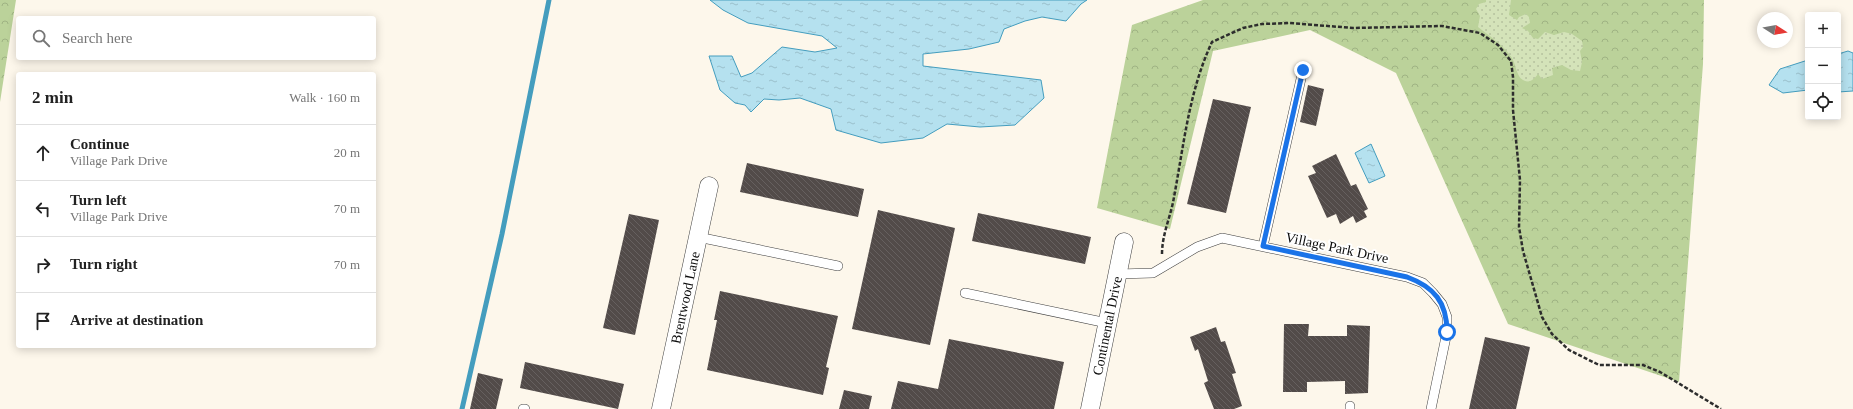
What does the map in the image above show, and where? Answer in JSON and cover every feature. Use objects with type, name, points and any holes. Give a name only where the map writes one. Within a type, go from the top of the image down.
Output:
[{"type":"street","name":"Brentwood Lane","points":[[660,409],[709,186]]},
{"type":"street","name":"Continental Drive","points":[[1090,409],[1124,242]]},
{"type":"lane","points":[[1263,246],[1303,70]]},
{"type":"lane","points":[[698,237],[838,266]]},
{"type":"lane","name":"Village Park Drive","points":[[1118,274],[1153,273],[1197,247],[1222,238],[1407,277],[1423,283],[1442,304],[1447,317],[1447,332],[1431,409]]},
{"type":"lane","points":[[965,293],[1107,323]]},
{"type":"path","points":[[1513,110],[1520,180],[1519,227],[1523,251],[1542,317],[1552,334],[1569,350],[1600,365],[1643,365],[1660,372],[1722,409]]},
{"type":"green space","points":[[0,0],[16,0],[0,102]]},
{"type":"green space","points":[[1203,0],[1704,0],[1703,64],[1679,382],[1508,324],[1396,73],[1310,30],[1213,51],[1170,229],[1097,208],[1132,25]]},
{"type":"green space","points":[[1486,0],[1511,0],[1509,15],[1517,20],[1519,17],[1526,14],[1529,17],[1530,23],[1522,28],[1528,31],[1533,38],[1538,39],[1545,32],[1554,35],[1564,32],[1572,34],[1582,41],[1583,47],[1580,51],[1582,62],[1580,71],[1571,70],[1562,65],[1552,68],[1553,75],[1542,79],[1538,74],[1530,81],[1523,80],[1517,73],[1513,61],[1505,49],[1478,27],[1480,16],[1476,9],[1479,4],[1486,2]]},
{"type":"water","points":[[710,0],[1087,0],[1081,4],[1066,21],[1042,17],[1025,21],[1004,29],[999,42],[969,49],[923,54],[923,66],[1041,80],[1044,98],[1015,125],[980,127],[947,124],[923,138],[881,143],[836,130],[831,109],[800,98],[779,100],[764,99],[751,112],[745,105],[735,103],[720,90],[709,56],[732,56],[741,77],[752,73],[782,47],[815,52],[837,48],[822,36],[748,23],[723,10]]},
{"type":"water","points":[[1848,51],[1853,53],[1853,91],[1841,92],[1841,53]]},
{"type":"water","points":[[1805,61],[1805,90],[1783,93],[1769,85],[1780,69]]},
{"type":"water","points":[[1371,144],[1385,176],[1369,183],[1355,153]]},
{"type":"building","points":[[1308,85],[1324,89],[1316,126],[1300,122]]},
{"type":"building","points":[[1213,99],[1251,107],[1226,213],[1187,204]]},
{"type":"building","points":[[1336,154],[1351,186],[1356,184],[1368,209],[1364,211],[1367,217],[1356,223],[1353,216],[1340,224],[1336,214],[1327,218],[1308,176],[1316,173],[1312,166]]},
{"type":"building","points":[[747,163],[864,189],[858,217],[740,192]]},
{"type":"building","points":[[878,210],[955,228],[930,345],[852,329]]},
{"type":"building","points":[[978,213],[1091,237],[1085,264],[972,241]]},
{"type":"building","points":[[629,214],[659,220],[635,335],[603,328]]},
{"type":"building","points":[[720,291],[838,316],[826,367],[829,368],[823,395],[707,370],[717,320],[714,320]]},
{"type":"building","points":[[1284,324],[1309,324],[1308,336],[1347,336],[1347,325],[1370,326],[1368,393],[1345,394],[1345,381],[1307,382],[1307,392],[1283,392]]},
{"type":"building","points":[[1216,327],[1221,342],[1225,341],[1236,373],[1232,374],[1242,406],[1234,409],[1214,409],[1204,383],[1208,381],[1198,349],[1195,351],[1190,337]]},
{"type":"building","points":[[1485,337],[1530,347],[1516,409],[1469,409]]},
{"type":"building","points":[[949,339],[1064,362],[1054,409],[891,409],[898,381],[938,389]]},
{"type":"building","points":[[525,362],[624,384],[618,409],[520,388]]},
{"type":"building","points":[[478,373],[503,379],[496,409],[470,409]]},
{"type":"building","points":[[844,390],[872,396],[869,409],[839,409]]},
{"type":"waterway","points":[[462,409],[502,234],[549,0]]},
{"type":"route","points":[[1303,70],[1263,246],[1407,277],[1423,283],[1442,304],[1447,317],[1447,332]]}]
